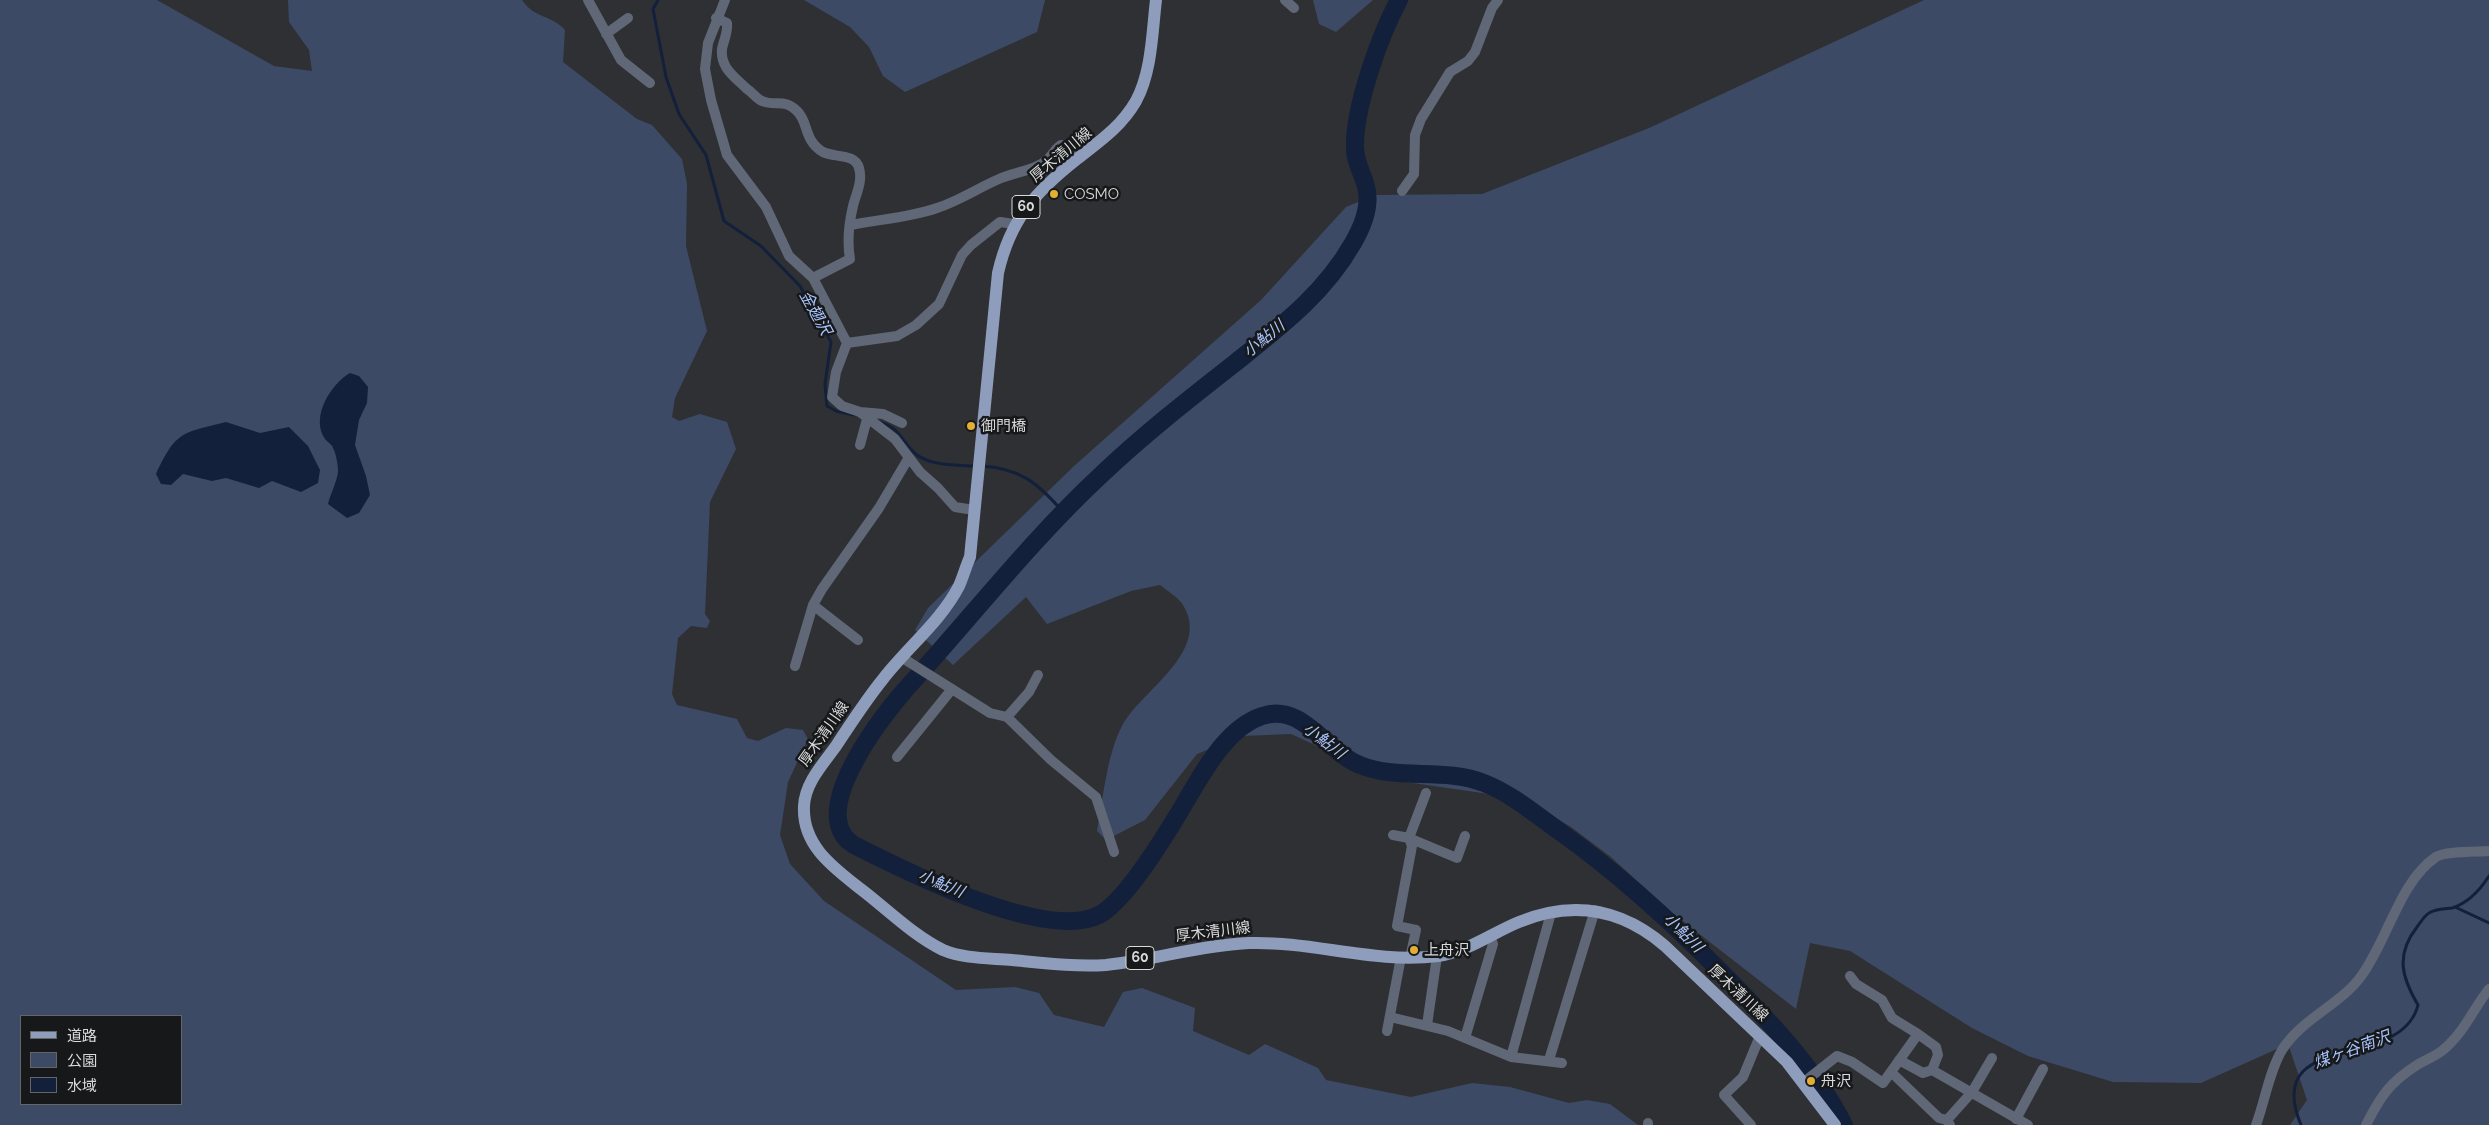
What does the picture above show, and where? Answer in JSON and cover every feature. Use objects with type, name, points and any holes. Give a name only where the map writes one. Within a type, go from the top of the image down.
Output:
[{"type":"main road","name":"厚木清川線","points":[[1156,0],[1149,58],[1137,100],[1118,127],[1041,191],[1014,224],[998,273],[970,557],[958,586],[942,611],[882,680],[811,780],[804,804],[806,825],[813,844],[829,865],[925,939],[945,951],[965,957],[1080,966],[1108,964],[1160,954],[1246,943],[1281,943],[1405,957],[1437,956],[1459,950],[1521,921],[1551,913],[1595,910],[1626,919],[1647,930],[1808,1080],[1836,1125]]},
{"type":"street","points":[[588,0],[621,60],[650,83]]},
{"type":"street","points":[[724,0],[708,43],[705,69],[711,100],[727,155],[766,207],[789,256],[813,278],[847,343],[836,372],[832,397],[842,406],[864,416],[895,439],[908,459],[955,507],[974,510]]},
{"type":"street","points":[[1285,0],[1294,8]]},
{"type":"street","points":[[1402,191],[1414,174],[1415,135],[1422,118],[1450,72],[1468,61],[1475,52],[1492,8],[1498,0]]},
{"type":"street","points":[[606,34],[628,18]]},
{"type":"street","points":[[716,18],[727,23],[728,32],[722,49],[723,62],[728,72],[762,101],[788,103],[800,112],[807,135],[815,145],[824,153],[852,158],[859,168],[860,183],[852,208],[847,243],[850,259],[813,278]]},
{"type":"street","points":[[851,225],[903,217],[937,208],[982,189],[999,179],[1038,165],[1061,145],[1067,144],[1076,160]]},
{"type":"street","points":[[847,343],[897,336],[916,325],[939,304],[962,255],[971,245],[1000,222],[1014,224]]},
{"type":"street","points":[[864,416],[883,414],[902,423]]},
{"type":"street","points":[[860,446],[864,416]]},
{"type":"street","points":[[795,666],[813,606],[822,589],[879,508],[908,459]]},
{"type":"street","points":[[813,606],[858,640]]},
{"type":"street","points":[[901,657],[990,713],[1007,717],[1051,760],[1096,797],[1114,852]]},
{"type":"street","points":[[1007,717],[1029,692],[1038,675]]},
{"type":"street","points":[[897,757],[950,688]]},
{"type":"street","points":[[1387,1030],[1405,957],[1416,930],[1398,926],[1412,846],[1409,838],[1426,793]]},
{"type":"street","points":[[1393,835],[1409,838],[1456,858],[1465,836]]},
{"type":"street","points":[[2256,1125],[2282,1050],[2298,1031],[2350,990],[2363,974],[2382,942],[2415,876],[2439,855],[2489,852]]},
{"type":"street","points":[[1549,1060],[1595,910]]},
{"type":"street","points":[[1511,1057],[1551,913]]},
{"type":"street","points":[[1465,1038],[1492,944],[1490,936]]},
{"type":"street","points":[[1427,1025],[1437,956]]},
{"type":"street","points":[[1850,976],[1856,984],[1882,1000],[1892,1018],[1936,1047],[1938,1055],[1932,1070]]},
{"type":"street","points":[[2366,1125],[2377,1101],[2389,1086],[2403,1073],[2442,1050],[2455,1038],[2464,1029],[2489,989]]},
{"type":"street","points":[[1390,1017],[1427,1025],[1511,1057],[1562,1063]]},
{"type":"street","points":[[1808,1080],[1837,1056],[1852,1062],[1883,1083],[1918,1034]]},
{"type":"street","points":[[1751,1125],[1724,1095],[1743,1077],[1760,1036]]},
{"type":"street","points":[[1891,1072],[1939,1118],[1949,1122],[1972,1092],[1992,1058]]},
{"type":"street","points":[[1899,1060],[1923,1072],[1932,1070],[2028,1125]]},
{"type":"street","points":[[2016,1119],[2043,1069]]},
{"type":"green space","points":[[0,0],[157,0],[274,66],[312,71],[309,50],[289,22],[288,0],[522,0],[533,11],[560,25],[565,30],[563,62],[637,119],[652,125],[682,159],[687,184],[686,246],[707,331],[675,398],[672,417],[679,421],[700,414],[727,422],[736,449],[710,502],[705,614],[710,621],[707,628],[691,626],[678,638],[672,694],[677,705],[737,719],[747,738],[758,741],[786,728],[803,730],[808,739],[788,782],[780,835],[790,864],[824,901],[956,990],[1015,987],[1039,993],[1054,1015],[1104,1027],[1123,992],[1142,988],[1195,1008],[1193,1031],[1249,1055],[1265,1044],[1318,1068],[1326,1080],[1411,1097],[1472,1083],[1510,1087],[1569,1103],[1587,1100],[1610,1104],[1638,1125],[0,1125]]},
{"type":"green space","points":[[804,0],[1045,0],[1037,32],[905,92],[883,76],[869,47],[850,27]]},
{"type":"green space","points":[[1313,0],[1373,0],[1336,32],[1319,24]]},
{"type":"green space","points":[[1924,0],[2489,0],[2489,1125],[2290,1125],[2307,1100],[2288,1044],[2201,1083],[2113,1082],[2028,1056],[1972,1028],[1850,951],[1810,943],[1796,1009],[1671,912],[1611,857],[1571,827],[1524,799],[1392,780],[1291,734],[1242,736],[1197,754],[1145,820],[1106,840],[1097,831],[1106,777],[1117,737],[1131,713],[1181,655],[1188,639],[1189,622],[1181,602],[1160,585],[1131,591],[1047,624],[1026,597],[953,665],[915,630],[928,608],[1074,466],[1261,300],[1346,207],[1375,195],[1482,194],[1649,128]]},
{"type":"water","points":[[350,373],[359,376],[368,387],[367,403],[359,420],[355,445],[366,476],[370,495],[359,513],[347,518],[328,504],[337,478],[338,466],[332,447],[325,439],[321,430],[320,421],[321,411],[330,393]]},
{"type":"water","points":[[226,422],[260,433],[289,427],[308,446],[320,470],[318,483],[301,492],[272,481],[259,488],[226,478],[212,481],[183,474],[171,485],[161,484],[156,474],[169,449],[175,442],[190,432]]},
{"type":"waterway","name":"金翅沢","points":[[658,0],[653,9],[666,77],[679,114],[706,155],[724,221],[761,246],[800,286],[831,342],[825,384],[827,406],[836,411],[854,415]]},
{"type":"waterway","name":"小鮎川","points":[[1394,0],[1397,4]]},
{"type":"waterway","name":"小鮎川","points":[[1399,0],[1377,51],[1359,110],[1355,150],[1367,191],[1367,206],[1360,229],[1341,261],[1329,278],[1300,309],[1133,446],[1075,500],[905,690],[880,722],[852,767],[842,790],[838,812],[841,831],[854,845],[906,871],[976,900],[1012,912],[1046,919],[1075,921],[1099,915],[1124,893],[1137,876],[1206,768],[1231,736],[1240,728],[1262,716],[1277,714],[1290,716],[1314,730],[1336,750],[1360,765],[1375,770],[1453,776],[1469,778],[1484,783],[1523,805],[1582,848],[1625,882],[1666,919],[1759,1011],[1806,1065],[1820,1084],[1844,1125]]},
{"type":"waterway","name":"金翅沢","points":[[879,422],[897,432],[912,450],[923,459],[945,464],[975,466]]},
{"type":"waterway","name":"金翅沢","points":[[981,466],[1007,470],[1027,479],[1045,493],[1063,512]]},
{"type":"waterway","name":"煤ヶ谷南沢","points":[[2301,1125],[2294,1095],[2300,1075],[2316,1062],[2387,1039],[2406,1026],[2418,1005],[2408,985],[2403,966],[2403,957],[2410,937],[2427,914],[2437,910],[2452,908],[2463,903],[2478,891],[2489,876]]},
{"type":"waterway","points":[[2455,907],[2489,923]]},
{"type":"place","name":"COSMO","points":[[1054,194]]},
{"type":"place","name":"御門橋","points":[[971,426]]},
{"type":"place","name":"上舟沢","points":[[1414,950]]},
{"type":"place","name":"舟沢","points":[[1811,1081]]}]
